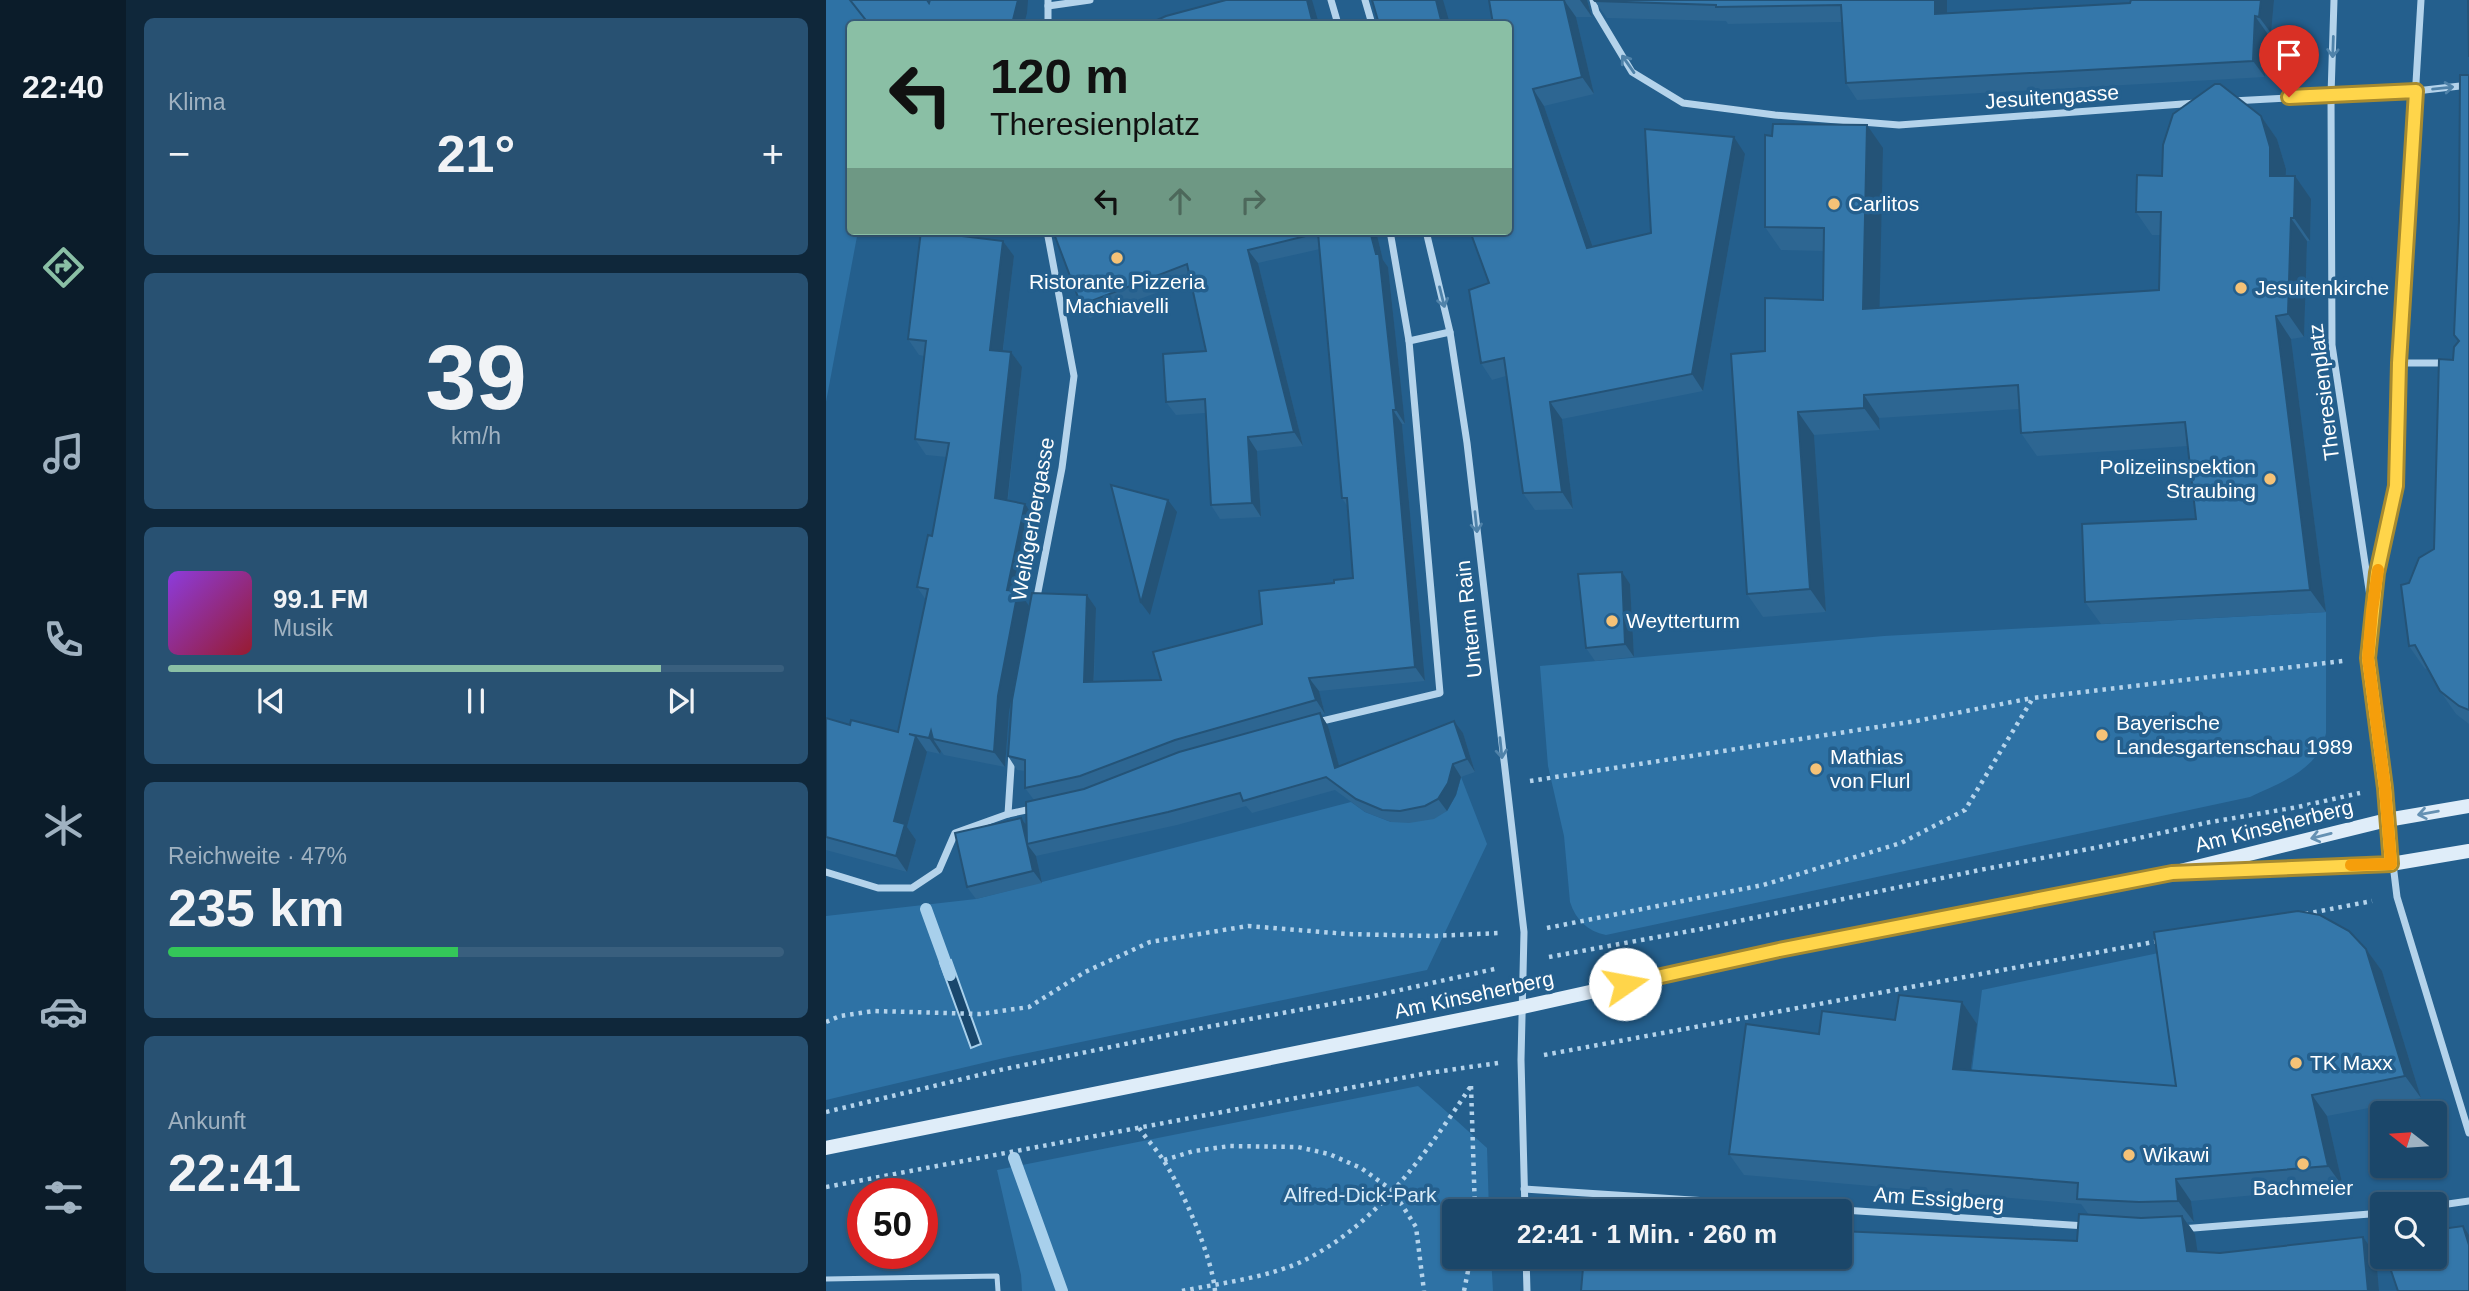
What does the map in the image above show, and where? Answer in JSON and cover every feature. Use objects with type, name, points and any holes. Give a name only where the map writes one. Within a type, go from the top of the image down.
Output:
[{"type":"main road","name":"Am Kinseherberg","points":[[826,1148],[1523,1007],[1779,950],[2172,873],[2387,820],[2469,806]]},
{"type":"main road","name":"Am Kinseherberg","points":[[2172,873],[2391,864],[2469,851]]},
{"type":"street","points":[[1048,21],[1048,3],[1090,0]]},
{"type":"street","points":[[1331,0],[1337,21]]},
{"type":"street","points":[[1365,0],[1371,21]]},
{"type":"street","name":"Jesuitengasse","points":[[1593,0],[1596,12],[1632,72],[1684,103],[1775,115],[1899,125],[2200,103]]},
{"type":"street","name":"Theresienplatz","points":[[2334,0],[2330,94],[2332,345],[2372,611]]},
{"type":"street","name":"Theresienplatz","points":[[2421,0],[2399,363],[2396,486],[2372,611],[2368,658],[2397,897],[2469,1133]]},
{"type":"street","points":[[2228,101],[2416,91],[2469,85]]},
{"type":"street","name":"Weißgerbergasse","points":[[1033,617],[1062,468],[1074,376],[1048,235]]},
{"type":"street","points":[[1314,723],[1440,693],[1409,341],[1391,235]]},
{"type":"street","name":"Unterm Rain","points":[[1427,235],[1450,332],[1467,443],[1524,932],[1521,1060],[1524,1199]]},
{"type":"street","points":[[1409,341],[1450,332]]},
{"type":"street","points":[[2399,363],[2457,363]]},
{"type":"street","points":[[1008,814],[1013,738]]},
{"type":"street","points":[[826,872],[878,888],[912,888],[939,870],[955,834],[1008,814],[1044,806]]},
{"type":"street","name":"Am Essigberg","points":[[1524,1189],[2099,1227]]},
{"type":"street","points":[[2447,1204],[2469,1201]]},
{"type":"street","points":[[2166,1229],[2226,1227],[2370,1214]]},
{"type":"street","points":[[1526,1269],[1527,1291]]},
{"type":"lane","points":[[826,1279],[997,1276],[998,1291]]},
{"type":"path","points":[[1505,785],[1916,721],[2033,698],[2368,658]]},
{"type":"path","points":[[826,1022],[841,1016],[874,1011],[980,1014],[1029,1007],[1085,972],[1150,942],[1248,926],[1359,935],[1433,936],[1524,932],[1763,885],[1901,843],[1965,810],[2033,698]]},
{"type":"path","points":[[826,1112],[1013,1068],[1206,1027],[1369,997],[1941,877],[2099,848],[2205,823],[2385,788]]},
{"type":"path","points":[[2301,914],[2397,897]]},
{"type":"path","points":[[826,1187],[1428,1073],[1521,1060],[2164,940]]},
{"type":"path","points":[[1182,1291],[1214,1288],[1305,1260],[1349,1233],[1393,1191],[1434,1141],[1471,1086],[1475,1199]]},
{"type":"path","points":[[1139,1128],[1164,1160],[1204,1244],[1214,1288]]},
{"type":"path","points":[[1164,1160],[1194,1151],[1230,1146],[1298,1147],[1329,1154],[1361,1168],[1393,1191],[1416,1227],[1424,1291]]},
{"type":"path","points":[[1464,1291],[1468,1269]]},
{"type":"green space","points":[[826,0],[856,0],[852,3],[866,21],[847,21],[847,235],[857,235],[826,402]]},
{"type":"green space","points":[[2326,612],[2326,733],[2322,746],[2307,766],[2286,780],[2250,797],[1606,935],[1588,928],[1572,908],[1564,836],[1548,766],[1540,666],[1884,636]]},
{"type":"green space","points":[[1461,777],[1487,844],[1427,970],[1004,1058],[826,1100],[826,916],[976,899],[1351,802],[1365,812],[1391,822],[1447,811],[1456,795]]},
{"type":"green space","points":[[2168,951],[2178,1100],[1970,1086],[1982,990]]},
{"type":"green space","name":"Alfred-Dick-Park","points":[[1418,1086],[1487,1148],[1489,1199],[1442,1199],[1442,1269],[1492,1269],[1493,1291],[1022,1291],[1021,1275],[997,1170]]},
{"type":"shaded area","points":[[951,960],[981,1044],[971,1048],[940,963]]},
{"type":"building","points":[[850,0],[927,0],[929,3],[930,0],[1018,0],[1013,21],[867,21]]},
{"type":"building","points":[[1226,0],[1307,0],[1312,21],[1155,21]]},
{"type":"building","points":[[1372,0],[1436,0],[1441,21],[1378,21]]},
{"type":"building","points":[[1489,0],[1564,0],[1582,77],[1533,89],[1587,248],[1651,233],[1645,129],[1734,137],[1692,374],[1550,402],[1562,492],[1523,493],[1504,358],[1481,363],[1469,290],[1489,283],[1471,235],[1512,235],[1512,21],[1492,21]]},
{"type":"building","points":[[1594,0],[1935,0],[1935,14],[2130,3],[2131,0],[2261,0],[2259,17],[2255,16],[2253,61],[1846,83],[1841,5],[1716,7]]},
{"type":"building","points":[[2460,75],[2469,75],[2469,710],[2459,706],[2440,691],[2415,645],[2409,646],[2401,585],[2409,583],[2419,558],[2434,549],[2439,359],[2453,360],[2454,347],[2459,341],[2454,335],[2459,221]]},
{"type":"building","points":[[2215,84],[2220,84],[2261,116],[2270,147],[2270,176],[2295,176],[2288,314],[2276,316],[2310,590],[2085,602],[2082,524],[2196,519],[2185,422],[2021,433],[2018,385],[1864,395],[1864,408],[1798,412],[1810,589],[1747,594],[1731,354],[1765,351],[1765,298],[1823,300],[1824,228],[1765,227],[1765,135],[1772,136],[1773,124],[1867,125],[1863,309],[2159,290],[2161,212],[2136,212],[2137,175],[2162,176],[2163,145],[2173,114]]},
{"type":"building","points":[[921,235],[954,235],[1003,241],[990,350],[1011,352],[995,498],[1025,504],[1007,590],[1018,591],[998,696],[994,752],[933,739],[931,731],[929,738],[909,734],[916,736],[894,821],[905,824],[896,856],[826,837],[826,718],[850,725],[851,720],[898,732],[928,589],[917,587],[928,535],[932,536],[949,443],[915,439],[926,341],[908,339]]},
{"type":"building","points":[[1055,235],[1310,235],[1248,250],[1294,432],[1248,437],[1252,503],[1211,505],[1205,399],[1166,402],[1163,354],[1206,351],[1187,264],[1081,305]]},
{"type":"building","points":[[1318,235],[1371,235],[1376,254],[1379,254],[1396,410],[1393,410],[1415,667],[1309,678],[1316,700],[1175,740],[1080,776],[1025,788],[1025,760],[1008,756],[1012,700],[1032,593],[1087,595],[1084,682],[1161,680],[1153,652],[1262,624],[1259,591],[1334,583],[1334,580],[1353,578],[1347,498],[1342,498]]},
{"type":"building","points":[[1111,485],[1168,500],[1141,603]]},
{"type":"building","name":"Weytterturm","points":[[1622,572],[1625,644],[1586,648],[1578,574]]},
{"type":"building","points":[[1320,713],[1335,768],[1454,721],[1467,759],[1453,764],[1448,783],[1438,799],[1425,806],[1400,811],[1382,810],[1356,799],[1326,777],[1243,801],[1240,793],[1027,844],[1026,802],[1084,789],[1179,752]]},
{"type":"building","points":[[1021,818],[1033,871],[967,887],[955,833]]},
{"type":"building","points":[[2298,911],[2320,915],[2349,931],[2366,949],[2405,1076],[2312,1095],[2328,1166],[2176,1179],[2178,1201],[2139,1202],[2077,1199],[2078,1183],[1729,1154],[1746,1024],[1819,1034],[1822,1011],[1895,1020],[1899,995],[1962,1002],[1953,1069],[2176,1086],[2154,932]]},
{"type":"building","points":[[2079,1214],[2141,1218],[2182,1216],[2187,1251],[2220,1253],[2363,1237],[2368,1291],[1581,1291],[1583,1269],[1852,1269],[1852,1232],[2077,1241]]},
{"type":"building","points":[[2463,1226],[2469,1245],[2469,1291],[2398,1291],[2390,1269],[2447,1269],[2447,1228]]},
{"type":"waterway","points":[[926,909],[950,975]]},
{"type":"waterway","points":[[1014,1158],[1062,1291]]},
{"type":"slow traffic","points":[[2351,865],[2391,864],[2385,788],[2368,658],[2378,570]]},
{"type":"place","name":"Carlitos","points":[[1834,204]]},
{"type":"place","name":"Ristorante Pizzeria Machiavelli","points":[[1117,258]]},
{"type":"place","name":"Jesuitenkirche","points":[[2241,288]]},
{"type":"place","name":"Polizeiinspektion Straubing","points":[[2270,479]]},
{"type":"place","name":"Weytterturm","points":[[1612,621]]},
{"type":"place","name":"Bayerische Landesgartenschau 1989","points":[[2102,735]]},
{"type":"place","name":"Mathias von Flurl","points":[[1816,769]]},
{"type":"place","name":"TK Maxx","points":[[2296,1063]]},
{"type":"place","name":"Wikawi","points":[[2129,1155]]},
{"type":"place","name":"Bachmeier","points":[[2303,1164]]},
{"type":"route","points":[[1625,984],[1779,950],[2172,873],[2391,864],[2385,788],[2368,658],[2377,573],[2396,486],[2399,363],[2416,91],[2289,97]]}]
